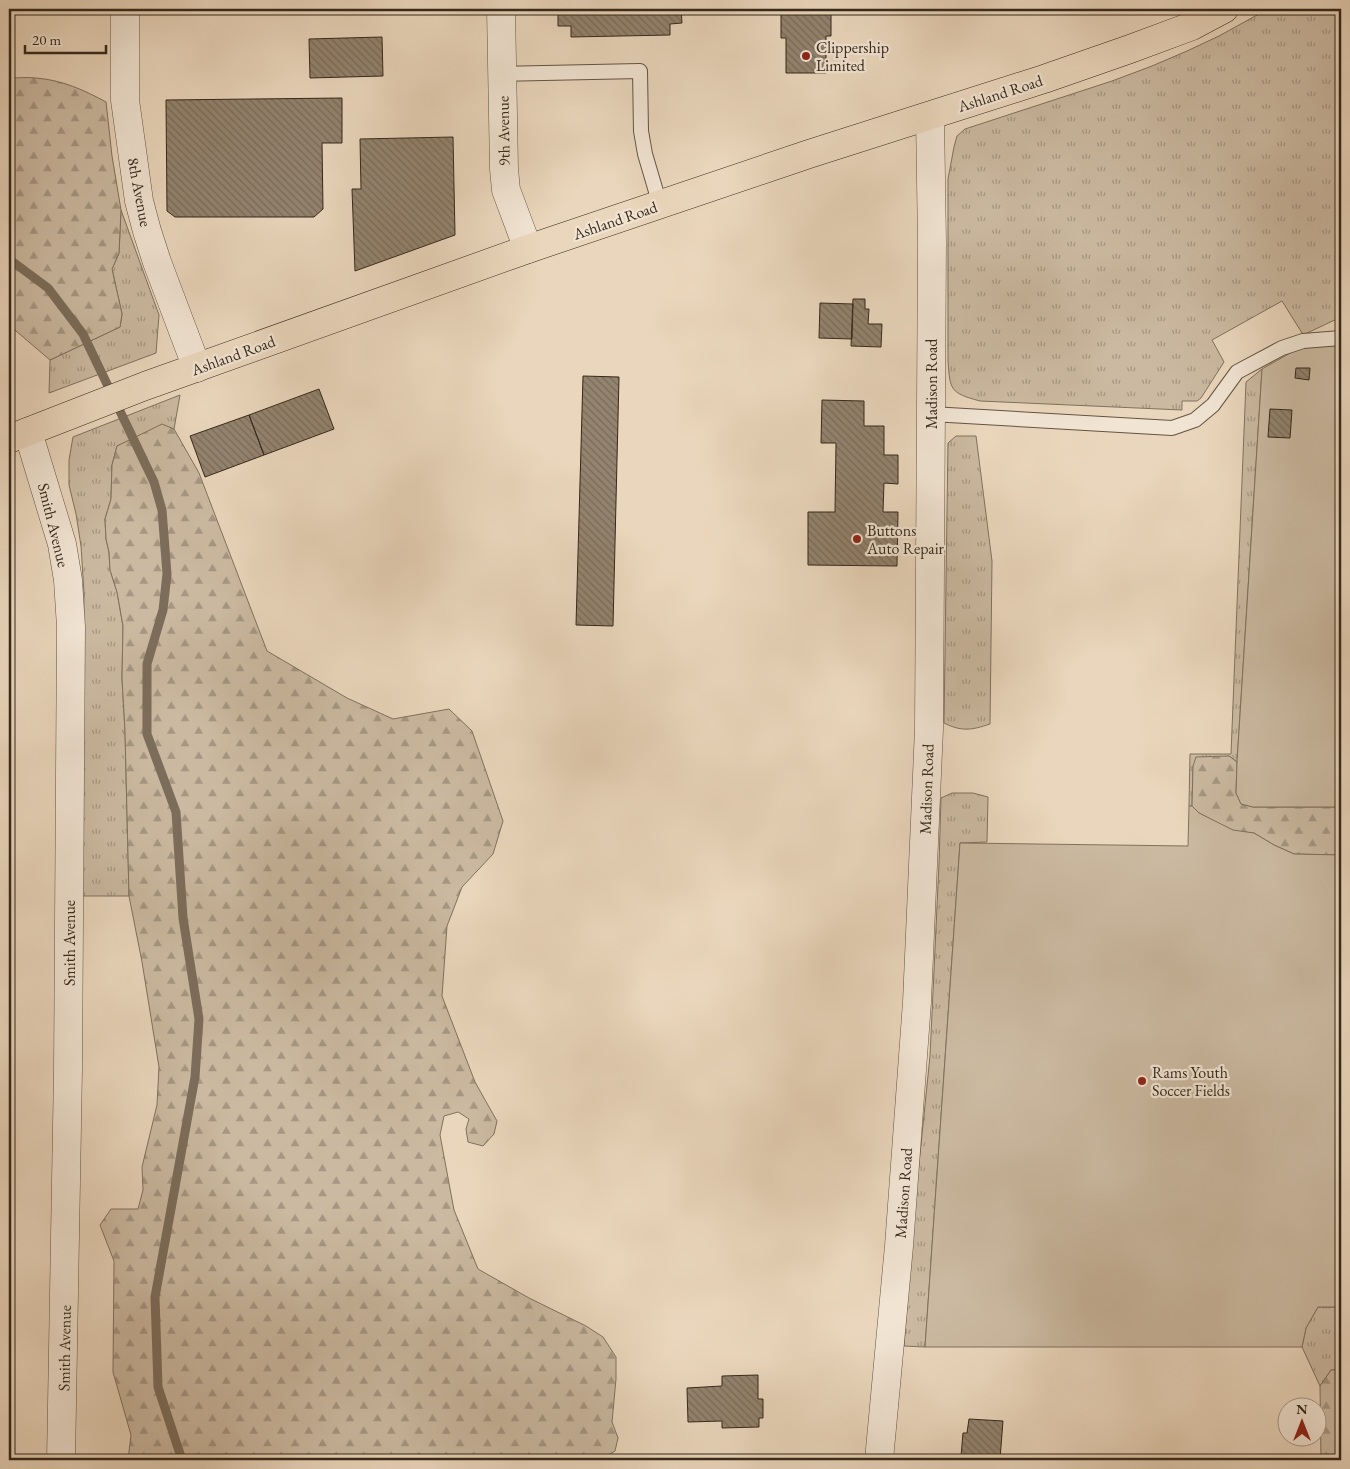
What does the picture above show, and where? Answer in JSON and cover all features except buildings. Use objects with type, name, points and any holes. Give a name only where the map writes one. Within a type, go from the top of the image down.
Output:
[{"type":"main road","name":"Ashland Road","points":[[19,435],[145,386],[528,250],[809,154],[930,116],[1130,49],[1192,26],[1224,9]]},
{"type":"street","name":"8th Avenue","points":[[125,9],[125,100],[140,201],[157,262],[197,368]]},
{"type":"street","name":"9th Avenue","points":[[501,9],[506,190],[528,250]]},
{"type":"street","name":"Madison Road","points":[[879,1460],[899,1246],[918,1002],[929,729],[932,235],[930,116]]},
{"type":"street","name":"Smith Avenue","points":[[19,435],[62,544],[68,580],[71,627],[68,1060],[61,1460]]},
{"type":"lane","points":[[502,74],[640,71],[641,132],[644,154],[660,205]]},
{"type":"lane","points":[[931,414],[1172,428],[1195,420],[1213,406],[1236,372],[1282,348],[1303,341],[1341,338]]},
{"type":"green space","points":[[1268,9],[1341,9],[1341,317],[1305,334],[1302,333],[1282,301],[1212,340],[1224,362],[1201,398],[1197,401],[1182,401],[1182,410],[980,401],[957,392],[951,384],[948,361],[948,179],[957,136],[965,129],[1152,66],[1219,36]]},
{"type":"green space","points":[[9,78],[46,79],[64,83],[106,102],[121,210],[119,253],[112,269],[122,314],[120,327],[50,360],[9,325]]},
{"type":"green space","points":[[121,210],[159,315],[156,353],[49,393],[50,360],[120,327],[122,314],[112,269],[119,253]]},
{"type":"green space","points":[[1341,344],[1341,807],[1253,807],[1241,804],[1236,793],[1262,369],[1299,348]]},
{"type":"green space","points":[[1262,369],[1237,762],[1229,756],[1193,766],[1192,806],[1189,806],[1190,754],[1231,754],[1246,382]]},
{"type":"green space","points":[[180,395],[174,429],[162,425],[117,446],[112,465],[111,499],[105,519],[110,570],[117,592],[123,626],[122,678],[129,896],[81,896],[84,593],[81,546],[69,485],[69,460],[73,437]]},
{"type":"green space","points":[[162,424],[174,429],[199,473],[267,651],[347,698],[393,719],[449,709],[472,731],[503,821],[493,854],[462,887],[447,926],[442,996],[475,1082],[497,1121],[494,1134],[483,1146],[468,1142],[466,1129],[469,1119],[458,1112],[444,1116],[440,1135],[454,1210],[478,1269],[529,1298],[586,1326],[603,1337],[616,1357],[612,1422],[618,1438],[615,1451],[603,1460],[128,1460],[131,1435],[113,1372],[114,1261],[100,1225],[111,1209],[138,1209],[143,1190],[142,1167],[157,1105],[159,1067],[129,896],[122,678],[123,626],[117,592],[110,570],[105,519],[111,499],[112,465],[117,446]]},
{"type":"green space","points":[[956,436],[976,436],[992,561],[990,724],[967,729],[956,728],[944,723],[948,443]]},
{"type":"green space","points":[[1229,756],[1237,762],[1236,793],[1241,804],[1253,807],[1341,807],[1341,855],[1294,854],[1254,833],[1233,831],[1199,813],[1192,806],[1193,766],[1196,757]]},
{"type":"green space","points":[[952,793],[973,793],[988,797],[987,842],[960,843],[925,1347],[904,1346],[914,1213],[930,1056],[941,798]]},
{"type":"green space","name":"Rams Youth Soccer Fields","points":[[1189,806],[1233,830],[1254,833],[1294,854],[1341,855],[1341,1307],[1318,1307],[1306,1328],[1302,1347],[925,1347],[960,843],[1188,846]]},
{"type":"green space","points":[[1318,1307],[1341,1307],[1341,1370],[1331,1370],[1320,1386],[1302,1347],[1306,1328]]},
{"type":"green space","points":[[1331,1370],[1341,1370],[1341,1460],[1321,1460],[1321,1446],[1328,1446],[1328,1396],[1320,1396],[1320,1386]]},
{"type":"waterway","points":[[9,259],[48,288],[83,334],[154,482],[162,510],[167,574],[163,610],[147,664],[147,734],[176,812],[183,918],[199,1019],[195,1077],[155,1297],[158,1387],[182,1460]]},
{"type":"place","name":"Clippership Limited","points":[[806,56]]},
{"type":"place","name":"Buttons Auto Repair","points":[[857,539]]},
{"type":"place","name":"Rams Youth Soccer Fields","points":[[1142,1081]]}]
